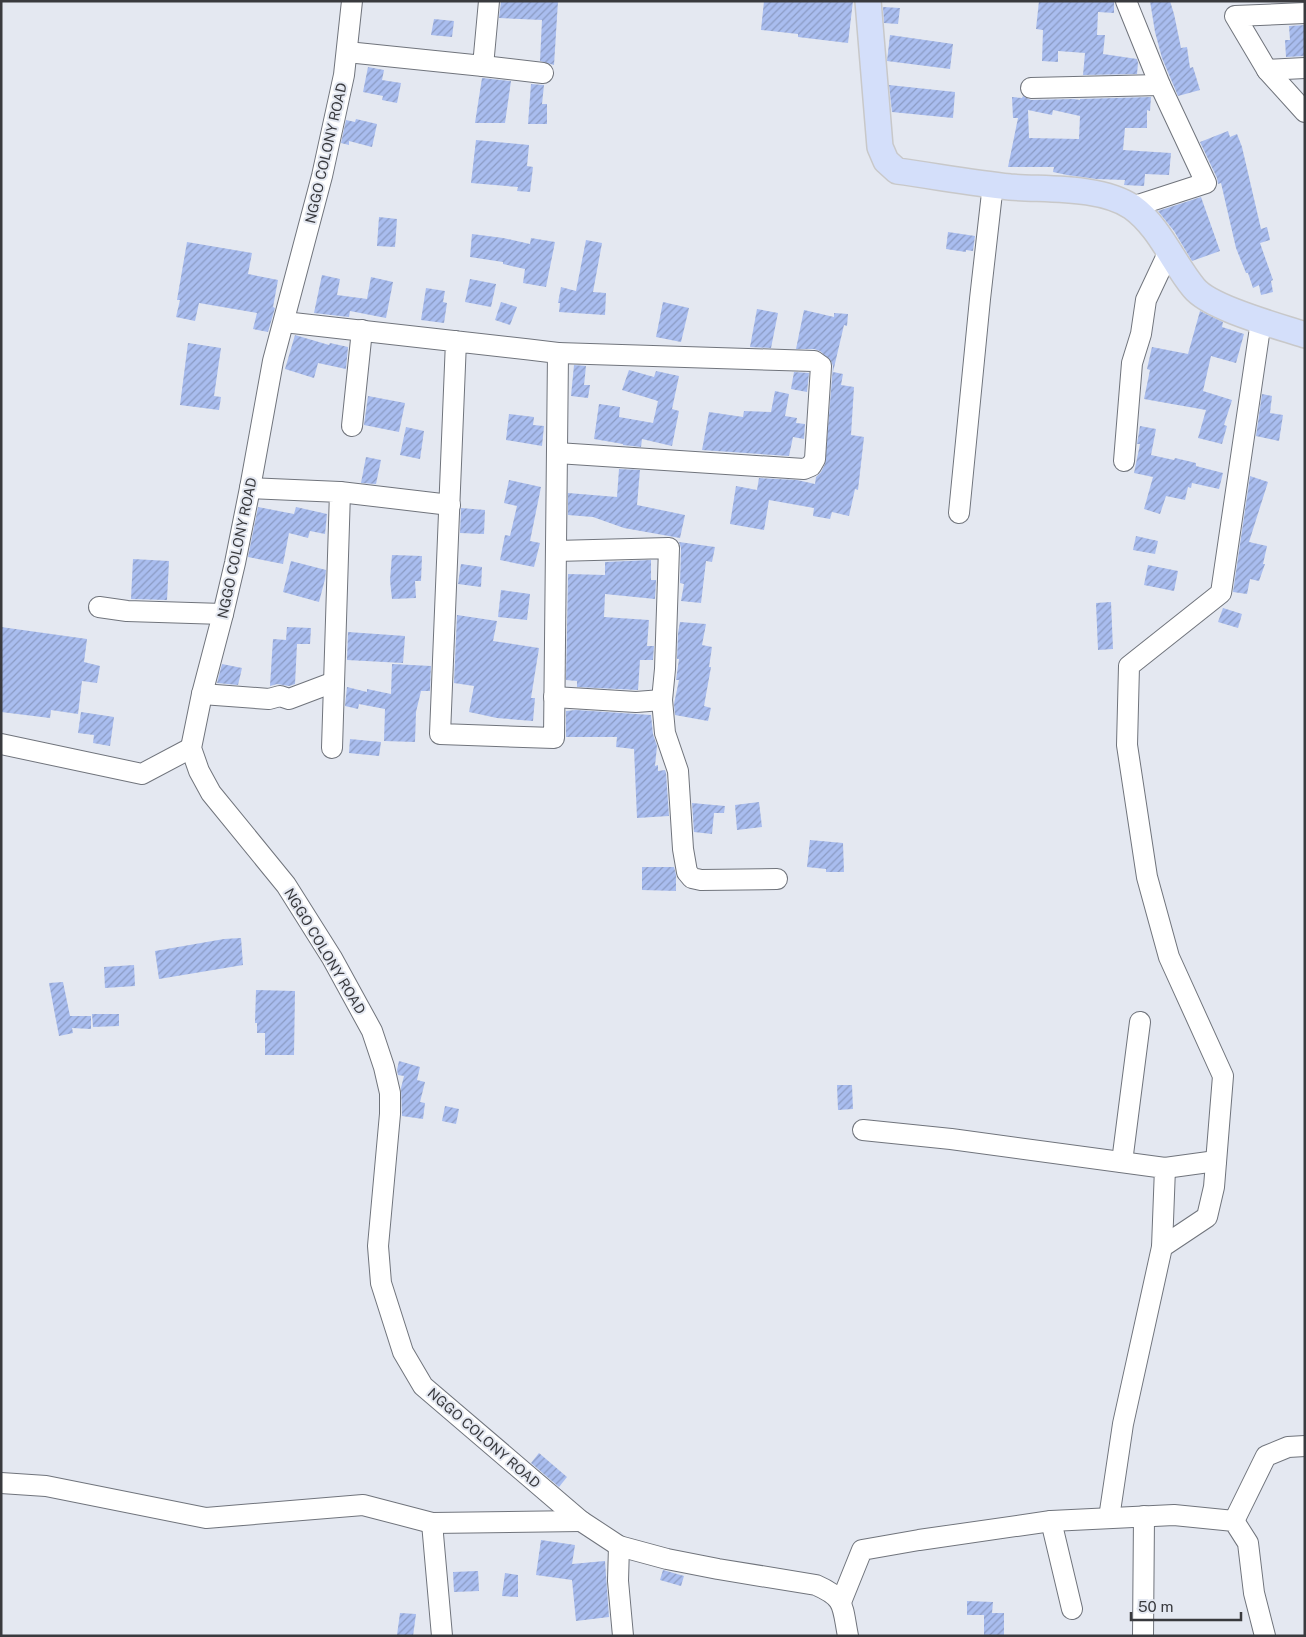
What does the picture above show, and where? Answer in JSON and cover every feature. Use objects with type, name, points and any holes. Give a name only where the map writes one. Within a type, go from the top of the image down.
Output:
[{"type":"main road","points":[[868,1],[880,147],[886,161],[897,171],[993,184],[1078,191],[1108,196],[1132,207],[1150,225],[1195,290],[1220,306],[1305,335]]},
{"type":"street","name":"NGGO COLONY ROAD","points":[[352,1],[344,75],[322,176],[273,361],[250,488],[223,614],[202,694],[191,748],[199,771],[211,793],[286,885],[332,958],[372,1031],[390,1093],[390,1114],[378,1246],[381,1283],[402,1352],[423,1386],[581,1521],[619,1546],[709,1568],[816,1585],[830,1592],[841,1602]]},
{"type":"street","points":[[483,66],[490,1]]},
{"type":"street","points":[[1126,1],[1160,85],[1206,183],[1132,207]]},
{"type":"street","points":[[1232,9],[1305,13]]},
{"type":"street","points":[[1232,9],[1268,70],[1305,112]]},
{"type":"street","points":[[347,52],[543,73]]},
{"type":"street","points":[[1268,70],[1305,68]]},
{"type":"street","points":[[1031,88],[1160,85]]},
{"type":"street","points":[[960,513],[975,348],[993,184]]},
{"type":"street","points":[[1124,461],[1132,363],[1141,334],[1146,300],[1169,251]]},
{"type":"street","points":[[1162,1247],[1207,1217],[1214,1188],[1223,1076],[1169,957],[1147,877],[1127,745],[1129,666],[1221,593],[1262,321]]},
{"type":"street","points":[[284,322],[558,353],[814,361],[818,362],[821,366],[815,459],[811,466],[804,469],[557,452]]},
{"type":"street","points":[[352,426],[362,330]]},
{"type":"street","points":[[456,341],[440,734],[554,738],[558,353]]},
{"type":"street","points":[[250,488],[340,492],[450,505]]},
{"type":"street","points":[[332,748],[340,492]]},
{"type":"street","points":[[556,551],[668,548],[665,670],[662,700],[665,733],[678,771],[683,849],[687,872],[692,878],[701,880],[777,879]]},
{"type":"street","points":[[99,607],[127,611],[223,614]]},
{"type":"street","points":[[202,694],[268,699],[280,696],[290,700],[334,682]]},
{"type":"street","points":[[554,697],[636,702],[662,700]]},
{"type":"street","points":[[1,744],[142,774],[191,748]]},
{"type":"street","points":[[1122,1162],[1140,1022]]},
{"type":"street","points":[[863,1130],[951,1139],[1165,1168],[1216,1161]]},
{"type":"street","points":[[1109,1518],[1123,1424],[1162,1247],[1165,1168]]},
{"type":"street","points":[[1234,1521],[1266,1456],[1288,1447],[1305,1446]]},
{"type":"street","points":[[1,1483],[46,1486],[206,1518],[363,1505],[432,1523],[581,1521]]},
{"type":"street","points":[[848,1636],[841,1602],[862,1550],[1051,1521],[1174,1515],[1234,1521]]},
{"type":"street","points":[[1143,1636],[1144,1516]]},
{"type":"street","points":[[1051,1521],[1072,1609]]},
{"type":"street","points":[[1234,1521],[1248,1543],[1254,1593],[1264,1636]]},
{"type":"street","points":[[432,1523],[442,1636]]},
{"type":"street","points":[[619,1546],[618,1581],[623,1636]]},
{"type":"building","points":[[501,1],[558,1],[554,65],[540,61],[542,20],[499,18]]},
{"type":"building","points":[[764,1],[853,1],[848,43],[798,37],[798,34],[761,30]]},
{"type":"building","points":[[1039,1],[1114,1],[1114,13],[1098,12],[1097,35],[1105,35],[1103,54],[1137,59],[1137,74],[1083,75],[1085,53],[1058,51],[1058,62],[1042,61],[1043,30],[1036,29]]},
{"type":"building","points":[[1150,1],[1170,1],[1181,48],[1187,47],[1190,68],[1193,67],[1200,90],[1178,96],[1162,58]]},
{"type":"building","points":[[883,7],[900,8],[898,24],[884,23]]},
{"type":"building","points":[[434,19],[454,21],[452,37],[431,35]]},
{"type":"building","points":[[1305,25],[1305,56],[1286,57],[1285,40],[1290,40],[1289,26]]},
{"type":"building","points":[[890,35],[953,44],[950,69],[887,61]]},
{"type":"building","points":[[368,67],[384,70],[382,80],[401,83],[397,103],[382,100],[383,96],[363,92]]},
{"type":"building","points":[[482,78],[511,81],[505,123],[475,123]]},
{"type":"building","points":[[531,84],[544,85],[542,104],[547,104],[547,124],[528,124]]},
{"type":"building","points":[[889,85],[955,92],[953,118],[892,112]]},
{"type":"building","points":[[1023,96],[1031,100],[1080,100],[1151,97],[1150,111],[1147,110],[1147,128],[1125,128],[1123,150],[1171,153],[1169,175],[1145,174],[1144,186],[1124,185],[1125,180],[1067,175],[1053,172],[1054,167],[1008,167],[1018,118],[1013,118],[1012,97],[1022,98]],"holes":[[[1028,110],[1052,115],[1053,110],[1080,116],[1079,139],[1029,138]]]},
{"type":"building","points":[[356,119],[377,124],[372,147],[349,141],[349,145],[341,143],[346,120],[355,122]]},
{"type":"building","points":[[1228,131],[1230,137],[1237,134],[1242,147],[1261,229],[1267,227],[1270,240],[1260,243],[1273,280],[1271,281],[1273,292],[1261,295],[1259,285],[1253,288],[1236,248],[1221,183],[1218,184],[1200,142]]},
{"type":"building","points":[[476,140],[529,145],[527,166],[533,167],[530,192],[517,191],[518,187],[471,183]]},
{"type":"building","points":[[1201,197],[1220,251],[1192,261],[1174,231],[1158,211]]},
{"type":"building","points":[[379,217],[397,219],[395,247],[377,246]]},
{"type":"building","points":[[948,232],[975,236],[973,251],[966,250],[966,252],[946,249]]},
{"type":"building","points":[[472,234],[530,244],[531,238],[555,242],[546,287],[523,283],[525,269],[503,264],[503,262],[470,257]]},
{"type":"building","points":[[586,240],[602,243],[593,292],[606,293],[605,315],[559,312],[560,303],[558,303],[561,287],[576,291]]},
{"type":"building","points":[[187,242],[252,253],[248,274],[278,280],[273,307],[275,308],[268,332],[253,329],[257,313],[199,303],[195,321],[176,317]]},
{"type":"building","points":[[322,275],[340,279],[337,295],[367,299],[371,277],[393,282],[386,318],[350,311],[349,317],[314,313]]},
{"type":"building","points":[[470,279],[496,284],[491,307],[465,302]]},
{"type":"building","points":[[426,288],[445,291],[443,302],[447,303],[444,323],[421,320]]},
{"type":"building","points":[[501,302],[517,307],[510,325],[495,320]]},
{"type":"building","points":[[663,302],[689,308],[681,342],[656,337]]},
{"type":"building","points":[[757,309],[778,313],[771,348],[750,347]]},
{"type":"building","points":[[804,310],[834,317],[834,313],[848,314],[847,326],[844,325],[833,372],[843,374],[841,385],[854,387],[851,435],[864,437],[858,490],[855,489],[849,516],[832,512],[830,519],[813,516],[814,508],[769,500],[764,530],[730,524],[736,486],[757,490],[759,478],[797,480],[815,484],[816,477],[825,464],[833,366],[831,361],[820,351],[796,349]]},
{"type":"building","points":[[1200,311],[1223,322],[1222,327],[1244,334],[1236,363],[1211,356],[1203,391],[1232,400],[1224,425],[1227,426],[1222,444],[1198,438],[1206,410],[1144,399],[1150,370],[1147,369],[1152,347],[1188,354]]},
{"type":"building","points":[[295,335],[329,345],[330,343],[348,347],[346,369],[318,363],[314,378],[285,369]]},
{"type":"building","points":[[188,343],[221,348],[214,396],[221,397],[219,410],[180,405]]},
{"type":"building","points":[[574,365],[586,366],[584,385],[590,385],[588,398],[571,396]]},
{"type":"building","points":[[629,370],[654,377],[656,371],[679,376],[672,409],[679,411],[672,446],[642,439],[641,447],[594,439],[599,404],[620,407],[619,417],[653,423],[658,401],[622,390]]},
{"type":"building","points":[[794,372],[809,373],[807,392],[791,389]]},
{"type":"building","points":[[775,391],[789,394],[785,416],[797,418],[796,423],[805,424],[804,439],[793,437],[789,456],[702,450],[709,412],[743,417],[744,411],[771,412]]},
{"type":"building","points":[[1262,394],[1272,396],[1270,413],[1283,415],[1279,441],[1256,436]]},
{"type":"building","points":[[368,396],[405,403],[399,432],[364,425]]},
{"type":"building","points":[[509,414],[534,417],[533,425],[544,426],[542,446],[506,440]]},
{"type":"building","points":[[1140,426],[1156,429],[1151,455],[1196,463],[1196,466],[1223,473],[1219,489],[1192,483],[1191,488],[1188,487],[1185,500],[1166,496],[1160,514],[1144,509],[1153,477],[1134,473],[1140,444],[1137,444]]},
{"type":"building","points":[[406,427],[424,431],[420,459],[400,455]]},
{"type":"building","points":[[366,457],[381,460],[376,484],[361,483]]},
{"type":"building","points":[[619,469],[640,470],[637,505],[685,515],[680,538],[624,528],[593,517],[568,515],[568,493],[617,497]]},
{"type":"building","points":[[1250,476],[1268,482],[1249,542],[1267,546],[1263,564],[1265,564],[1259,581],[1250,579],[1247,594],[1233,592]]},
{"type":"building","points":[[509,480],[541,487],[530,541],[540,543],[534,567],[500,560],[505,535],[510,536],[517,506],[504,503]]},
{"type":"building","points":[[258,507],[294,514],[296,507],[327,514],[325,534],[310,531],[308,538],[289,533],[283,564],[248,557]]},
{"type":"building","points":[[461,508],[485,510],[484,534],[460,533]]},
{"type":"building","points":[[1136,536],[1158,541],[1155,554],[1133,550]]},
{"type":"building","points":[[679,542],[715,547],[712,562],[706,561],[701,603],[681,601],[684,584],[680,583],[681,548]]},
{"type":"building","points":[[392,555],[422,556],[421,581],[415,581],[416,598],[392,599],[390,580]]},
{"type":"building","points":[[133,559],[169,561],[167,600],[131,599]]},
{"type":"building","points":[[651,560],[651,580],[656,580],[655,599],[605,594],[604,617],[649,620],[647,646],[654,646],[653,660],[640,660],[638,690],[577,687],[577,681],[566,680],[568,574],[605,575],[605,562]]},
{"type":"building","points":[[291,561],[326,570],[319,602],[283,592]]},
{"type":"building","points":[[461,564],[482,567],[481,587],[458,584]]},
{"type":"building","points":[[1148,565],[1178,571],[1174,591],[1144,585]]},
{"type":"building","points":[[501,590],[530,594],[527,620],[498,617]]},
{"type":"building","points":[[1111,602],[1113,649],[1098,650],[1096,603]]},
{"type":"building","points":[[1223,608],[1242,614],[1238,628],[1218,622]]},
{"type":"building","points":[[457,615],[497,621],[493,641],[539,648],[531,698],[535,698],[533,721],[497,718],[469,712],[474,686],[454,683]]},
{"type":"building","points":[[680,622],[706,624],[702,645],[712,647],[709,667],[711,667],[704,706],[711,708],[708,721],[675,715],[674,704],[679,680],[676,680],[679,659],[677,659]]},
{"type":"building","points":[[1,627],[87,639],[84,662],[100,666],[97,683],[82,681],[78,714],[51,710],[50,718],[1,712]]},
{"type":"building","points":[[287,627],[311,628],[310,644],[297,644],[295,684],[289,686],[277,684],[270,686],[273,639],[286,640]]},
{"type":"building","points":[[348,632],[405,636],[403,663],[347,660]]},
{"type":"building","points":[[222,664],[242,668],[238,685],[217,683]]},
{"type":"building","points":[[392,664],[431,666],[430,691],[421,691],[416,712],[415,742],[384,741],[385,709],[359,704],[358,709],[345,706],[347,687],[367,692],[367,689],[391,694]]},
{"type":"building","points":[[566,711],[651,715],[653,734],[657,746],[655,766],[658,765],[658,771],[665,770],[666,773],[669,816],[637,818],[634,749],[616,747],[617,737],[566,737]]},
{"type":"building","points":[[81,712],[114,717],[110,746],[93,743],[94,735],[78,733]]},
{"type":"building","points":[[350,739],[381,742],[379,756],[349,753]]},
{"type":"building","points":[[759,802],[762,827],[737,830],[735,805]]},
{"type":"building","points":[[692,803],[725,806],[724,813],[714,813],[712,834],[694,832]]},
{"type":"building","points":[[810,840],[843,843],[844,872],[826,872],[826,869],[807,867]]},
{"type":"building","points":[[642,867],[674,867],[676,891],[642,890]]},
{"type":"building","points":[[241,938],[243,965],[159,979],[155,951],[224,939]]},
{"type":"building","points":[[134,965],[135,986],[105,988],[104,967]]},
{"type":"building","points":[[63,982],[70,1016],[91,1016],[91,1029],[72,1028],[73,1033],[59,1036],[49,983]]},
{"type":"building","points":[[256,990],[295,991],[294,1055],[265,1055],[265,1033],[257,1033],[257,1023],[255,1023]]},
{"type":"building","points":[[92,1014],[119,1014],[119,1026],[93,1027]]},
{"type":"building","points":[[399,1061],[420,1067],[417,1080],[425,1082],[420,1102],[425,1103],[423,1119],[402,1116],[401,1088],[404,1076],[398,1075]]},
{"type":"building","points":[[837,1085],[852,1085],[853,1109],[838,1110]]},
{"type":"building","points":[[445,1106],[459,1109],[456,1124],[442,1121]]},
{"type":"building","points":[[539,1453],[567,1477],[559,1487],[531,1463]]},
{"type":"building","points":[[541,1540],[575,1545],[572,1564],[605,1561],[609,1617],[576,1621],[572,1580],[536,1575]]},
{"type":"building","points":[[663,1570],[684,1576],[681,1586],[660,1580]]},
{"type":"building","points":[[478,1571],[479,1591],[454,1592],[453,1572]]},
{"type":"building","points":[[505,1573],[518,1575],[518,1597],[502,1596]]},
{"type":"building","points":[[967,1601],[993,1602],[992,1613],[1004,1613],[1004,1636],[984,1636],[984,1615],[967,1615]]},
{"type":"building","points":[[400,1613],[416,1614],[413,1636],[397,1635]]}]
